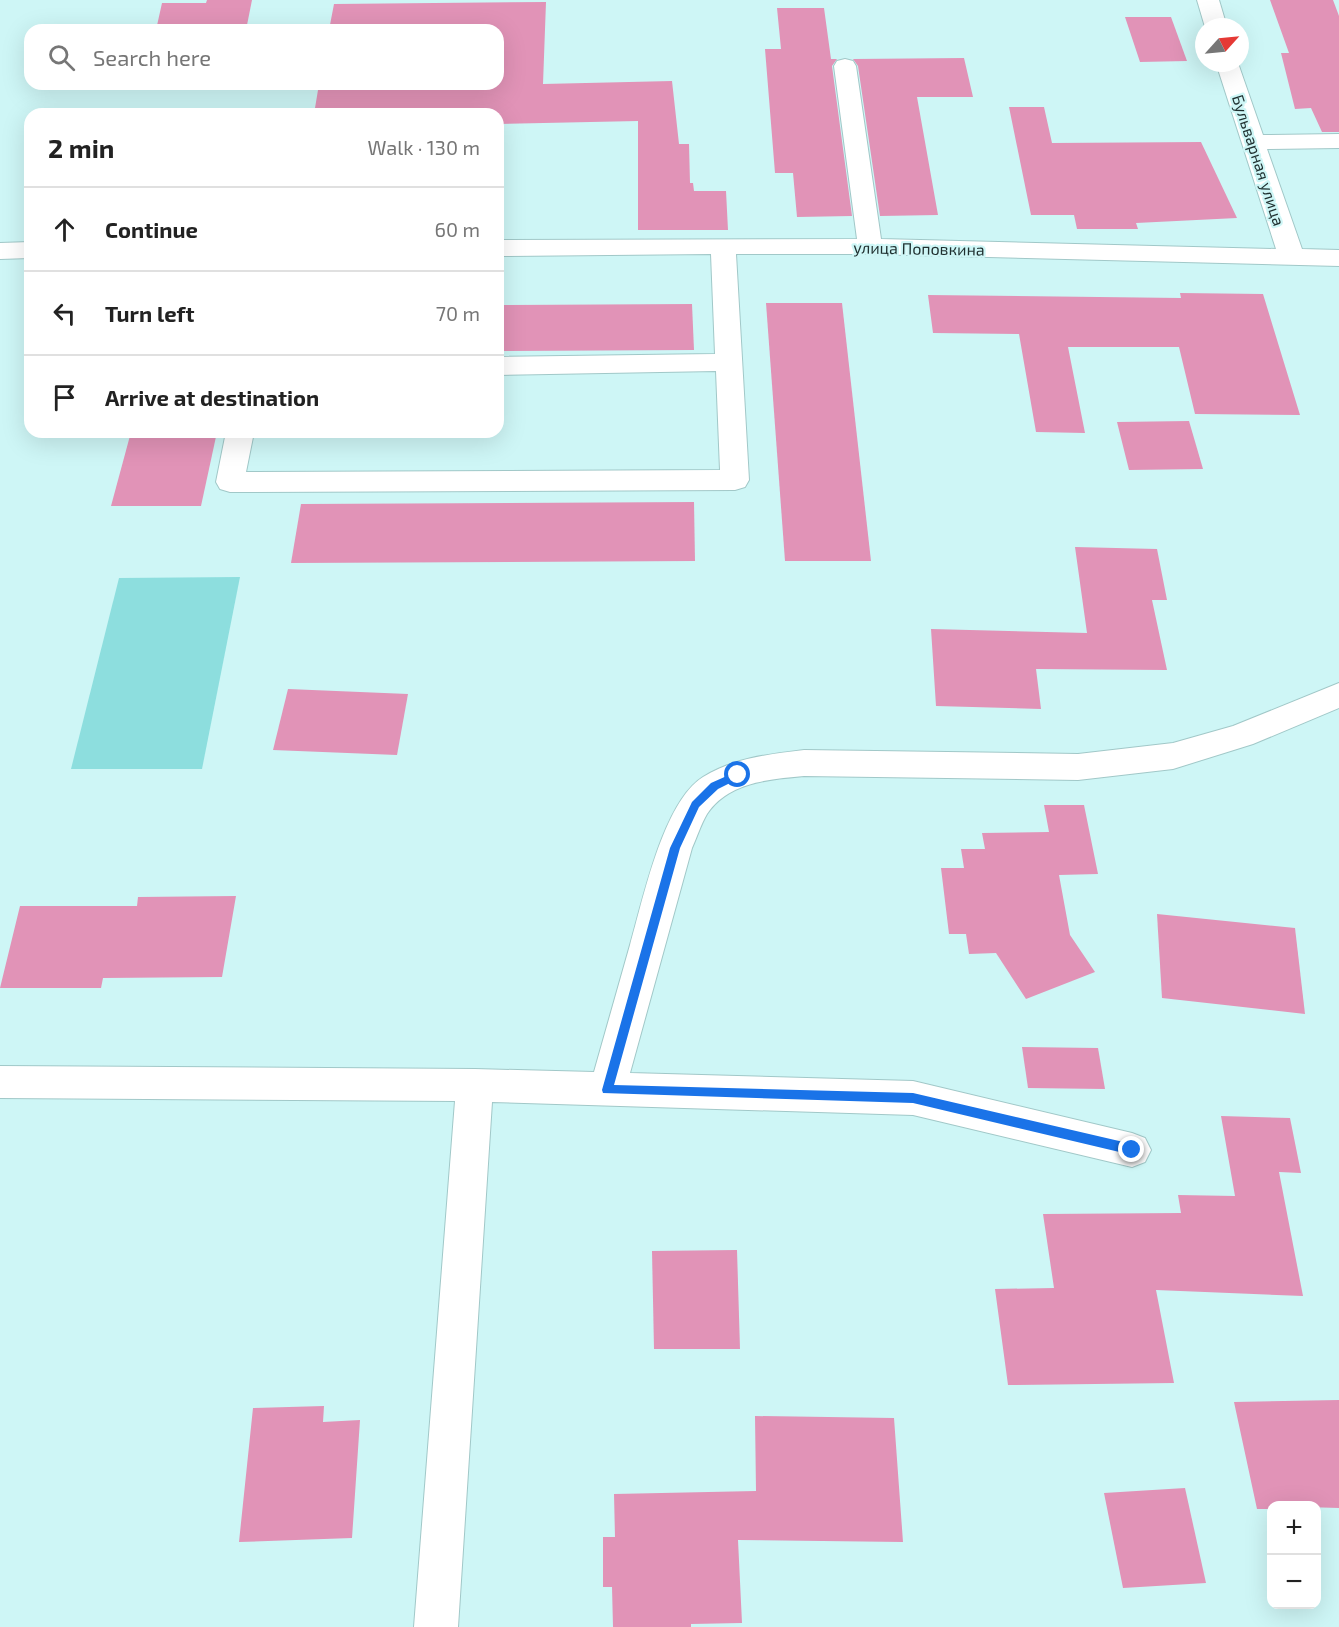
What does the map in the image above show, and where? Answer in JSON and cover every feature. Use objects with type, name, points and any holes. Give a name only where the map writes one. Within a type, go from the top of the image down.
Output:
[{"type":"street","points":[[1208,0],[1213,18]]},
{"type":"street","points":[[845,66],[870,246]]},
{"type":"street","name":"Бульварная улица","points":[[1230,72],[1292,258]]},
{"type":"street","points":[[1252,142],[1339,141]]},
{"type":"street","name":"улица Поповкина","points":[[504,248],[870,246],[1339,258]]},
{"type":"street","points":[[239,438],[230,482],[735,480],[723,247]]},
{"type":"street","points":[[0,251],[24,250]]},
{"type":"street","points":[[504,366],[729,362]]},
{"type":"street","points":[[607,1090],[675,848],[695,805],[714,786],[738,775],[767,766],[804,763],[1077,767],[1173,756],[1242,735],[1339,695]]},
{"type":"street","points":[[0,1082],[475,1085],[913,1098],[1132,1150]]},
{"type":"street","points":[[436,1627],[475,1085]]},
{"type":"shaded area","points":[[240,577],[202,769],[71,769],[119,578]]},
{"type":"building","points":[[207,0],[252,0],[247,24],[157,24],[162,3],[206,3]]},
{"type":"building","points":[[1270,0],[1333,0],[1339,16],[1339,132],[1322,132],[1311,108],[1295,109],[1281,53],[1289,53]]},
{"type":"building","points":[[546,2],[543,84],[672,81],[679,144],[689,144],[690,183],[693,183],[694,191],[726,191],[728,230],[638,230],[638,121],[504,124],[504,108],[315,108],[318,90],[504,90],[504,24],[330,24],[334,4]]},
{"type":"building","points":[[777,8],[824,8],[831,59],[837,59],[832,66],[852,216],[797,217],[793,173],[775,173],[765,49],[781,49]]},
{"type":"building","points":[[1125,17],[1171,17],[1187,61],[1140,62]]},
{"type":"building","points":[[964,58],[973,97],[917,97],[938,215],[880,216],[858,66],[853,59]]},
{"type":"building","points":[[1009,107],[1044,107],[1052,143],[1201,142],[1237,218],[1136,223],[1138,229],[1077,229],[1074,215],[1031,215]]},
{"type":"building","points":[[1180,293],[1263,294],[1300,415],[1195,414],[1179,347],[1068,347],[1085,433],[1036,432],[1019,334],[933,333],[928,295],[1181,298]]},
{"type":"building","points":[[766,303],[842,303],[871,561],[785,561]]},
{"type":"building","points":[[692,304],[694,350],[504,351],[504,305]]},
{"type":"building","points":[[1189,421],[1203,469],[1129,470],[1117,422]]},
{"type":"building","points":[[129,438],[216,438],[201,506],[111,506]]},
{"type":"building","points":[[694,502],[695,561],[291,563],[301,504]]},
{"type":"building","points":[[1075,547],[1157,549],[1167,600],[1152,600],[1167,670],[1036,669],[1041,709],[936,706],[931,629],[1087,633]]},
{"type":"building","points":[[288,689],[408,694],[397,755],[273,750]]},
{"type":"building","points":[[1044,805],[1084,805],[1098,874],[1059,875],[1070,935],[1095,972],[1026,999],[996,953],[969,954],[966,934],[949,934],[941,868],[964,868],[961,849],[985,849],[982,833],[1049,832]]},
{"type":"building","points":[[236,896],[222,977],[103,978],[101,988],[0,988],[20,906],[137,906],[138,897]]},
{"type":"building","points":[[1157,914],[1295,928],[1305,1014],[1162,998]]},
{"type":"building","points":[[1022,1047],[1098,1048],[1105,1089],[1028,1088]]},
{"type":"building","points":[[1221,1116],[1290,1118],[1301,1173],[1279,1172],[1303,1296],[1156,1290],[1174,1383],[1008,1385],[995,1289],[1054,1288],[1043,1214],[1181,1213],[1178,1195],[1235,1196]]},
{"type":"building","points":[[737,1250],[740,1349],[654,1349],[652,1251]]},
{"type":"building","points":[[1339,1400],[1339,1508],[1321,1507],[1321,1501],[1267,1501],[1267,1509],[1257,1509],[1234,1402]]},
{"type":"building","points":[[324,1406],[323,1422],[360,1420],[352,1538],[239,1542],[253,1408]]},
{"type":"building","points":[[755,1416],[894,1418],[903,1542],[738,1540],[742,1623],[691,1624],[691,1627],[613,1627],[612,1587],[603,1587],[603,1537],[615,1537],[614,1494],[756,1491]]},
{"type":"building","points":[[1185,1488],[1206,1583],[1123,1588],[1104,1493]]},
{"type":"route","points":[[738,775],[714,786],[695,805],[675,848],[607,1090],[913,1098],[1132,1150]]}]
